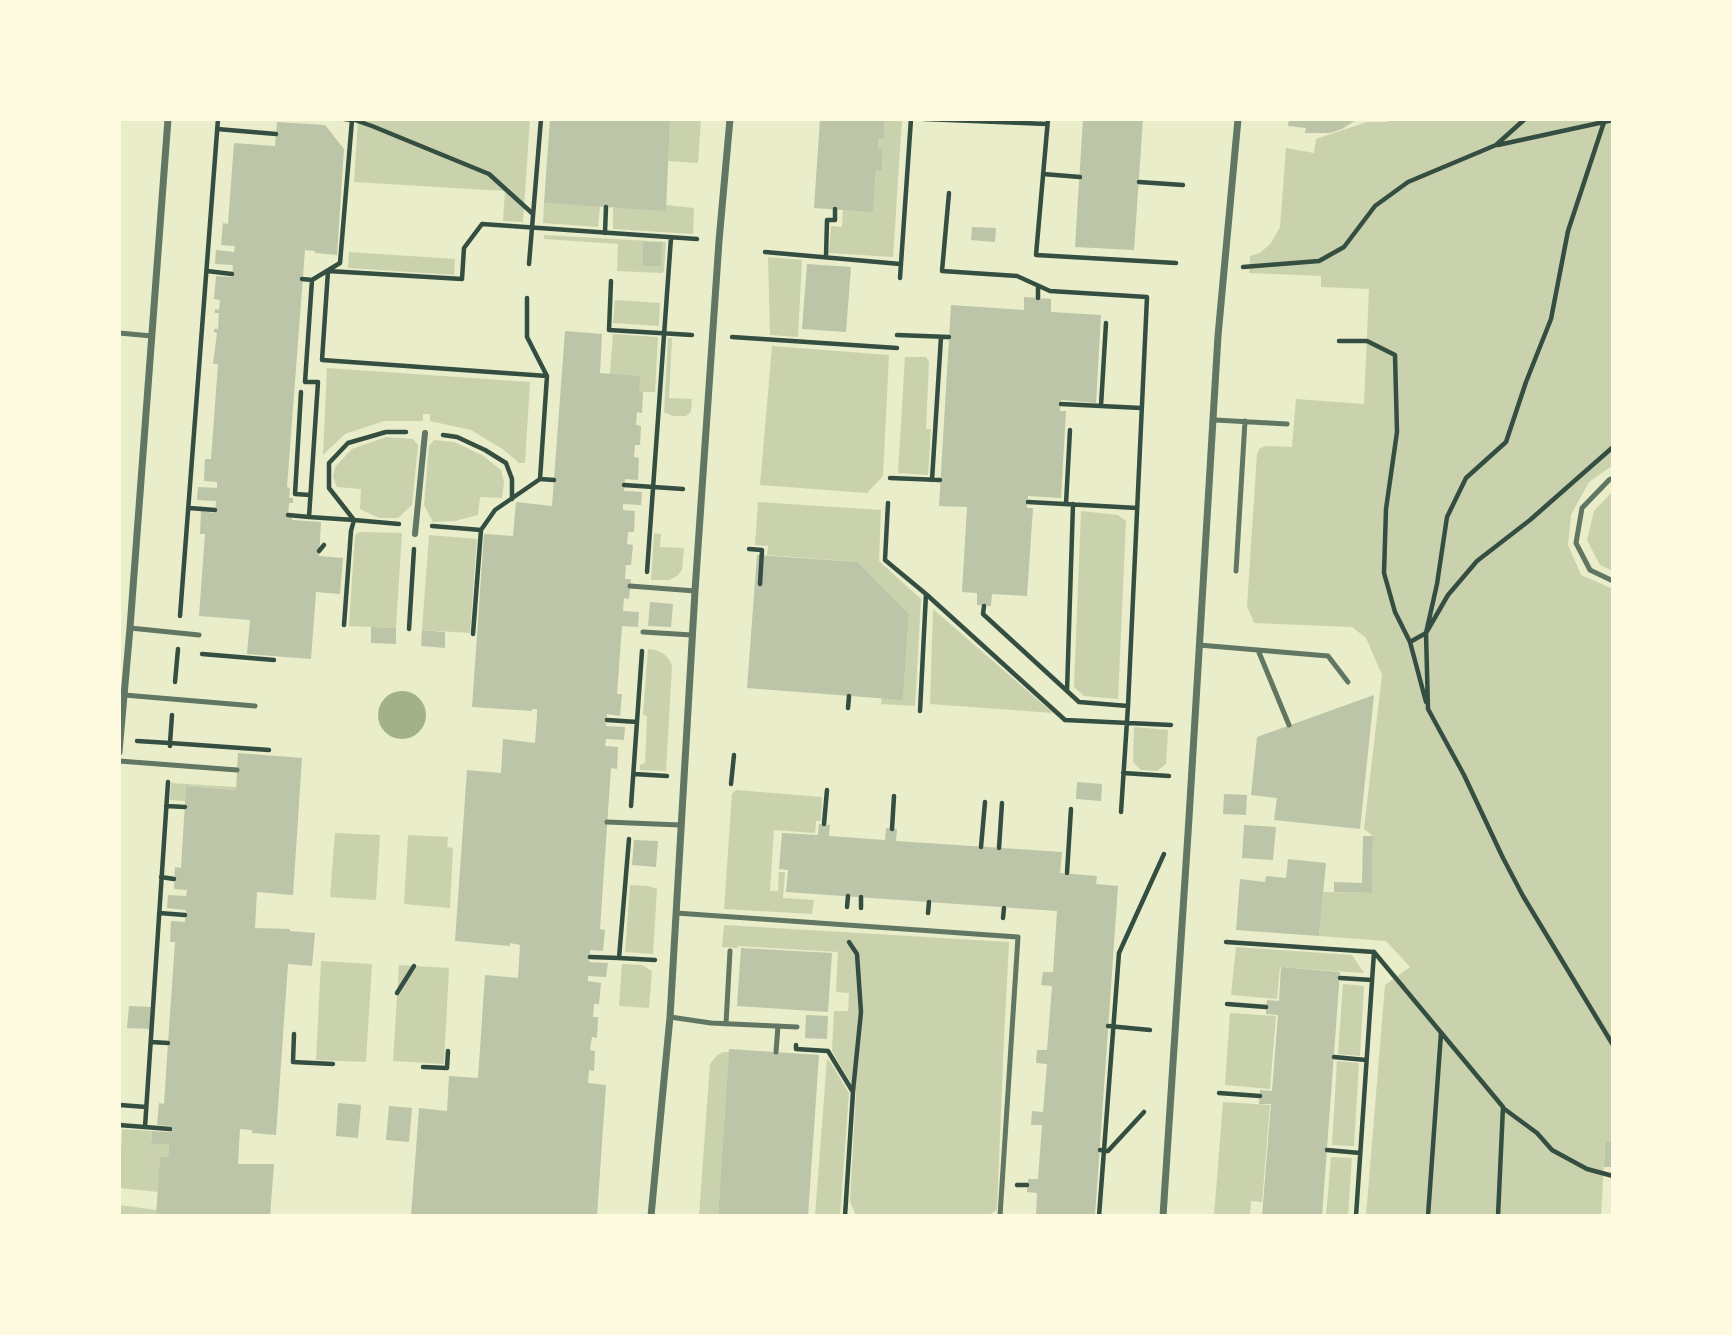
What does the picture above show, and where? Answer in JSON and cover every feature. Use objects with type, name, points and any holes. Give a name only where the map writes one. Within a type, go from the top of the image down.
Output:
[{"type":"street","points":[[119,752],[121,695],[130,628],[168,119]]},
{"type":"street","points":[[652,1216],[670,1017],[692,635],[730,119]]},
{"type":"street","points":[[1163,1216],[1224,266],[1238,119]]},
{"type":"street","points":[[415,534],[425,433]]},
{"type":"lane","points":[[119,334],[152,336]]},
{"type":"lane","points":[[1214,420],[1287,424]]},
{"type":"lane","points":[[1236,571],[1245,421]]},
{"type":"lane","points":[[1613,478],[1582,508],[1576,543],[1590,570],[1613,581]]},
{"type":"lane","points":[[630,586],[695,591]]},
{"type":"lane","points":[[130,628],[199,635]]},
{"type":"lane","points":[[643,632],[692,635]]},
{"type":"lane","points":[[1199,645],[1328,656],[1348,682]]},
{"type":"lane","points":[[1258,650],[1289,725]]},
{"type":"lane","points":[[121,695],[255,706]]},
{"type":"lane","points":[[119,761],[237,770]]},
{"type":"lane","points":[[607,822],[680,825]]},
{"type":"lane","points":[[676,913],[1018,937],[1000,1216]]},
{"type":"lane","points":[[726,1024],[730,951]]},
{"type":"lane","points":[[670,1017],[726,1024],[797,1027]]},
{"type":"lane","points":[[776,1052],[778,1026]]},
{"type":"path","points":[[120,740],[170,743],[218,119]]},
{"type":"path","points":[[344,119],[372,126],[489,174],[533,214]]},
{"type":"path","points":[[302,279],[312,280],[340,263],[352,119]]},
{"type":"path","points":[[529,264],[541,119]]},
{"type":"path","points":[[900,278],[911,119]]},
{"type":"path","points":[[924,119],[1047,122],[1036,255],[1175,263]]},
{"type":"path","points":[[1496,145],[1525,119]]},
{"type":"path","points":[[1243,267],[1319,261],[1344,247],[1375,206],[1408,181],[1496,145],[1613,120]]},
{"type":"path","points":[[1428,709],[1426,633],[1447,517],[1466,478],[1506,442],[1551,319],[1568,231],[1604,121]]},
{"type":"path","points":[[218,130],[276,134]]},
{"type":"path","points":[[1043,174],[1080,177]]},
{"type":"path","points":[[1139,181],[1183,185]]},
{"type":"path","points":[[949,194],[942,271],[1017,276],[1050,291],[1147,296],[1121,812]]},
{"type":"path","points":[[606,233],[607,207]]},
{"type":"path","points":[[825,257],[827,219],[835,220],[835,209]]},
{"type":"path","points":[[328,271],[462,279],[464,248],[482,224],[697,239]]},
{"type":"path","points":[[646,587],[671,238]]},
{"type":"path","points":[[765,252],[900,264]]},
{"type":"path","points":[[207,271],[232,274]]},
{"type":"path","points":[[328,271],[322,359],[547,376]]},
{"type":"path","points":[[309,517],[318,382],[305,382],[312,280]]},
{"type":"path","points":[[611,281],[609,330],[692,335]]},
{"type":"path","points":[[1038,286],[1038,298]]},
{"type":"path","points":[[527,298],[527,337],[547,376],[540,479]]},
{"type":"path","points":[[1101,406],[1105,323]]},
{"type":"path","points":[[897,335],[949,337]]},
{"type":"path","points":[[732,337],[897,348]]},
{"type":"path","points":[[932,480],[941,337]]},
{"type":"path","points":[[1339,341],[1367,341],[1395,355],[1397,432],[1386,509],[1384,573],[1395,612],[1410,642],[1428,709],[1464,775],[1518,886],[1613,1045]]},
{"type":"path","points":[[301,392],[295,494],[310,495]]},
{"type":"path","points":[[1061,404],[1141,408]]},
{"type":"path","points":[[1066,504],[1070,430]]},
{"type":"path","points":[[1410,642],[1426,633],[1448,595],[1477,561],[1530,520],[1613,447]]},
{"type":"path","points":[[890,478],[940,480]]},
{"type":"path","points":[[473,634],[481,530],[495,510],[540,479],[554,480]]},
{"type":"path","points":[[624,485],[674,488]]},
{"type":"path","points":[[1028,502],[1137,508]]},
{"type":"path","points":[[888,503],[886,560],[1065,720],[1171,725]]},
{"type":"path","points":[[1067,691],[1073,504]]},
{"type":"path","points":[[188,508],[215,510]]},
{"type":"path","points":[[288,515],[354,520],[344,625]]},
{"type":"path","points":[[409,629],[415,534]]},
{"type":"path","points":[[319,551],[324,545]]},
{"type":"path","points":[[749,549],[762,550],[760,584]]},
{"type":"path","points":[[920,711],[926,594]]},
{"type":"path","points":[[984,606],[983,614],[1079,702],[1128,706]]},
{"type":"path","points":[[619,958],[643,632]]},
{"type":"path","points":[[168,651],[177,652]]},
{"type":"path","points":[[191,653],[274,660]]},
{"type":"path","points":[[848,708],[849,696]]},
{"type":"path","points":[[607,720],[637,722]]},
{"type":"path","points":[[731,784],[734,755]]},
{"type":"path","points":[[145,1127],[169,765]]},
{"type":"path","points":[[1123,773],[1169,776]]},
{"type":"path","points":[[634,774],[667,776]]},
{"type":"path","points":[[824,824],[827,790]]},
{"type":"path","points":[[892,829],[894,796]]},
{"type":"path","points":[[981,847],[985,802]]},
{"type":"path","points":[[999,848],[1002,803]]},
{"type":"path","points":[[166,806],[185,807]]},
{"type":"path","points":[[1067,873],[1071,809]]},
{"type":"path","points":[[1099,1216],[1111,1026],[1119,953],[1164,855]]},
{"type":"path","points":[[161,877],[174,879]]},
{"type":"path","points":[[159,913],[185,915]]},
{"type":"path","points":[[838,925],[857,954],[861,1012],[845,1216]]},
{"type":"path","points":[[1226,942],[1374,952],[1503,1107],[1537,1133],[1552,1150],[1587,1169],[1613,1176]]},
{"type":"path","points":[[1356,1216],[1374,952]]},
{"type":"path","points":[[590,957],[636,960]]},
{"type":"path","points":[[397,993],[414,966]]},
{"type":"path","points":[[1340,978],[1372,980]]},
{"type":"path","points":[[1227,1004],[1266,1007]]},
{"type":"path","points":[[1111,1026],[1150,1030]]},
{"type":"path","points":[[797,1027],[796,1049],[828,1051],[853,1092]]},
{"type":"path","points":[[1428,1216],[1441,1032]]},
{"type":"path","points":[[294,1034],[293,1062],[333,1064]]},
{"type":"path","points":[[151,1042],[168,1043]]},
{"type":"path","points":[[423,1067],[447,1068],[448,1051]]},
{"type":"path","points":[[1334,1058],[1366,1060]]},
{"type":"path","points":[[1219,1093],[1260,1097]]},
{"type":"path","points":[[120,1105],[146,1107]]},
{"type":"path","points":[[1498,1216],[1503,1107]]},
{"type":"path","points":[[1102,1150],[1108,1151],[1143,1112]]},
{"type":"path","points":[[119,1125],[170,1129]]},
{"type":"path","points":[[1327,1150],[1360,1153]]},
{"type":"shaded area","points":[[358,119],[530,119],[523,222],[503,221],[505,191],[354,182]]},
{"type":"shaded area","points":[[670,119],[701,119],[698,163],[668,161]]},
{"type":"shaded area","points":[[885,119],[902,119],[893,257],[829,253],[831,226],[842,227],[843,210],[873,211],[876,170],[882,169],[883,150],[878,149],[878,138],[884,138]]},
{"type":"shaded area","points":[[1389,119],[1613,119],[1613,465],[1589,482],[1571,515],[1568,545],[1581,575],[1613,589],[1613,1142],[1605,1142],[1601,1216],[1366,1216],[1385,985],[1410,967],[1386,941],[1319,936],[1323,892],[1372,893],[1373,836],[1364,829],[1382,675],[1366,638],[1352,627],[1254,623],[1247,606],[1257,454],[1260,448],[1267,446],[1292,447],[1296,399],[1364,404],[1369,289],[1321,287],[1321,276],[1249,273],[1250,256],[1260,253],[1271,243],[1280,227],[1286,148],[1314,153],[1316,139],[1367,122],[1388,122]]},
{"type":"shaded area","points":[[544,203],[600,206],[598,227],[543,223]]},
{"type":"shaded area","points":[[666,205],[694,208],[693,234],[613,229],[613,208]]},
{"type":"shaded area","points":[[544,235],[666,242],[664,271],[617,271],[618,244],[544,239]]},
{"type":"shaded area","points":[[349,252],[455,259],[454,275],[348,268]]},
{"type":"shaded area","points":[[768,257],[802,260],[798,337],[770,335]]},
{"type":"shaded area","points":[[615,300],[660,303],[659,326],[613,323]]},
{"type":"shaded area","points":[[613,334],[658,337],[655,392],[639,392],[610,374]]},
{"type":"shaded area","points":[[668,338],[672,338],[669,398],[692,399],[691,412],[686,416],[673,416],[664,412]]},
{"type":"shaded area","points":[[772,346],[889,355],[883,476],[867,493],[760,485]]},
{"type":"shaded area","points":[[905,357],[926,357],[929,362],[926,429],[931,429],[928,475],[898,473]]},
{"type":"shaded area","points":[[327,368],[530,382],[525,463],[519,463],[504,450],[471,430],[430,421],[430,414],[423,414],[423,421],[384,421],[345,434],[323,455]]},
{"type":"shaded area","points":[[386,437],[413,439],[418,445],[412,505],[398,518],[379,518],[360,509],[361,489],[337,487],[333,477],[335,467],[352,449]]},
{"type":"shaded area","points":[[434,440],[454,442],[482,455],[501,470],[504,482],[502,498],[480,497],[478,515],[455,521],[433,522],[424,505],[429,446]]},
{"type":"shaded area","points":[[1613,491],[1613,571],[1600,565],[1587,540],[1594,511]]},
{"type":"shaded area","points":[[758,502],[881,510],[879,561],[921,599],[915,706],[881,704],[882,698],[903,699],[909,614],[858,562],[767,555],[768,546],[755,545]]},
{"type":"shaded area","points":[[1081,511],[1118,515],[1126,521],[1118,699],[1084,696],[1074,687]]},
{"type":"shaded area","points":[[360,532],[402,533],[396,628],[349,626],[355,535]]},
{"type":"shaded area","points":[[654,533],[661,534],[660,547],[684,548],[682,570],[669,580],[651,580]]},
{"type":"shaded area","points":[[429,535],[477,539],[470,633],[422,630]]},
{"type":"shaded area","points":[[933,609],[1053,713],[930,704]]},
{"type":"shaded area","points":[[648,649],[664,654],[672,666],[666,771],[640,770],[640,765],[645,763],[647,716],[643,715]]},
{"type":"shaded area","points":[[402,691],[419,698],[426,715],[419,732],[402,739],[385,732],[378,715],[385,698]]},
{"type":"shaded area","points":[[1134,727],[1168,730],[1166,764],[1157,771],[1141,770],[1133,762]]},
{"type":"shaded area","points":[[171,783],[236,787],[236,790],[186,786],[185,801],[170,800]]},
{"type":"shaded area","points":[[736,790],[822,797],[821,821],[816,821],[815,833],[774,830],[770,891],[778,891],[779,872],[785,872],[783,898],[814,900],[812,914],[724,909],[732,794]]},
{"type":"shaded area","points":[[335,833],[380,835],[376,900],[330,897]]},
{"type":"shaded area","points":[[408,835],[448,837],[447,847],[453,848],[450,908],[404,904]]},
{"type":"shaded area","points":[[630,885],[657,889],[653,954],[625,952]]},
{"type":"shaded area","points":[[724,925],[1009,942],[997,1210],[987,1216],[856,1216],[850,1201],[856,1092],[832,1051],[834,1011],[848,1011],[849,993],[836,992],[838,952],[722,947]]},
{"type":"shaded area","points":[[1236,947],[1352,955],[1364,973],[1280,967],[1277,999],[1231,995]]},
{"type":"shaded area","points":[[321,961],[372,964],[366,1062],[316,1060]]},
{"type":"shaded area","points":[[622,964],[642,965],[652,971],[649,1008],[619,1006]]},
{"type":"shaded area","points":[[399,965],[449,968],[444,1064],[393,1061]]},
{"type":"shaded area","points":[[1343,984],[1364,986],[1360,1056],[1338,1054]]},
{"type":"shaded area","points":[[1230,1013],[1276,1016],[1270,1089],[1225,1085]]},
{"type":"shaded area","points":[[729,1052],[718,1216],[699,1216],[710,1064],[717,1055]]},
{"type":"shaded area","points":[[827,1059],[849,1093],[840,1216],[815,1216]]},
{"type":"shaded area","points":[[1337,1061],[1359,1063],[1354,1146],[1332,1145]]},
{"type":"shaded area","points":[[1223,1102],[1270,1105],[1262,1202],[1251,1201],[1250,1216],[1214,1216]]},
{"type":"shaded area","points":[[122,1129],[152,1131],[151,1144],[169,1145],[168,1157],[160,1157],[158,1192],[119,1188]]},
{"type":"shaded area","points":[[1331,1157],[1352,1158],[1348,1216],[1326,1216]]},
{"type":"shaded area","points":[[119,1205],[157,1210],[156,1216],[119,1216]]},
{"type":"building","points":[[550,119],[670,119],[666,211],[544,203]]},
{"type":"building","points":[[820,119],[885,119],[884,139],[878,138],[878,149],[883,149],[882,170],[876,170],[873,212],[814,208]]},
{"type":"building","points":[[1083,119],[1143,119],[1134,250],[1075,247]]},
{"type":"building","points":[[1289,119],[1358,119],[1330,133],[1305,133],[1306,128],[1288,126]]},
{"type":"building","points":[[277,122],[325,125],[344,149],[337,255],[305,250],[287,487],[290,488],[289,498],[293,498],[293,503],[289,503],[288,516],[292,517],[292,520],[321,522],[319,556],[343,558],[340,594],[316,592],[311,659],[247,654],[250,620],[199,616],[205,534],[200,534],[201,511],[215,513],[216,501],[197,500],[198,487],[217,488],[217,482],[204,481],[205,459],[211,459],[218,364],[213,364],[217,333],[214,329],[218,329],[219,313],[215,313],[215,309],[219,310],[220,300],[214,299],[216,276],[232,277],[233,265],[215,264],[216,250],[234,252],[235,246],[221,245],[223,223],[228,224],[234,143],[275,146]]},
{"type":"building","points":[[972,227],[996,228],[995,242],[971,240]]},
{"type":"building","points":[[643,242],[662,242],[661,266],[643,266]]},
{"type":"building","points":[[807,264],[851,267],[846,332],[802,329]]},
{"type":"building","points":[[1024,297],[1051,299],[1051,312],[1101,315],[1096,403],[1061,400],[1060,411],[1066,411],[1061,498],[1028,496],[1027,508],[1033,508],[1027,596],[992,594],[991,606],[977,605],[977,593],[962,592],[967,507],[939,506],[951,305],[1024,310]]},
{"type":"building","points":[[565,331],[602,334],[600,373],[640,376],[639,392],[643,392],[642,413],[637,412],[636,425],[641,426],[640,445],[635,445],[634,457],[639,458],[638,480],[625,479],[624,491],[642,492],[641,505],[623,504],[623,510],[635,511],[634,532],[628,532],[627,544],[633,545],[631,565],[626,565],[625,579],[631,579],[629,599],[624,598],[623,611],[639,612],[638,627],[622,626],[617,694],[622,694],[620,716],[607,714],[606,726],[625,727],[624,740],[606,739],[605,746],[618,747],[617,769],[611,768],[600,929],[605,930],[603,951],[590,950],[589,962],[608,963],[606,977],[588,976],[588,981],[601,983],[599,1004],[594,1004],[593,1017],[598,1017],[597,1038],[592,1037],[590,1050],[595,1051],[594,1071],[589,1070],[588,1083],[606,1085],[597,1216],[411,1216],[419,1108],[447,1111],[449,1076],[478,1078],[485,975],[518,978],[520,945],[455,941],[467,770],[501,773],[503,739],[535,743],[537,716],[537,709],[532,711],[472,707],[484,534],[513,536],[516,502],[552,506]]},
{"type":"building","points":[[757,555],[858,562],[909,614],[903,700],[747,688]]},
{"type":"building","points":[[650,602],[673,604],[671,627],[648,626]]},
{"type":"building","points":[[371,627],[396,628],[396,644],[371,643]]},
{"type":"building","points":[[422,630],[445,632],[445,648],[421,646]]},
{"type":"building","points":[[1374,695],[1360,829],[1274,820],[1277,798],[1251,795],[1257,737]]},
{"type":"building","points":[[238,753],[302,758],[293,895],[257,892],[255,928],[315,933],[312,966],[288,964],[276,1135],[240,1129],[238,1164],[274,1164],[270,1216],[156,1216],[160,1157],[168,1157],[169,1145],[151,1144],[152,1131],[170,1132],[170,1126],[157,1125],[159,1103],[164,1104],[175,942],[170,942],[171,921],[185,922],[186,910],[167,908],[168,895],[186,896],[187,890],[174,889],[175,867],[181,868],[186,786],[236,790]]},
{"type":"building","points":[[1077,782],[1102,784],[1101,801],[1076,799]]},
{"type":"building","points":[[1224,794],[1247,795],[1246,815],[1223,814]]},
{"type":"building","points":[[819,824],[830,825],[829,836],[885,840],[886,828],[897,829],[896,841],[1062,852],[1060,873],[1097,876],[1096,884],[1118,886],[1095,1216],[1036,1216],[1037,1193],[1027,1192],[1028,1179],[1038,1179],[1042,1125],[1031,1125],[1032,1111],[1043,1112],[1047,1064],[1036,1063],[1037,1050],[1047,1050],[1052,986],[1041,985],[1043,972],[1053,972],[1057,911],[786,892],[788,870],[779,869],[782,833],[818,835]]},
{"type":"building","points":[[1244,825],[1276,827],[1273,860],[1242,858]]},
{"type":"building","points":[[1363,836],[1373,836],[1372,893],[1334,892],[1334,882],[1362,883]]},
{"type":"building","points":[[634,840],[658,841],[656,867],[632,865]]},
{"type":"building","points":[[1288,859],[1326,863],[1319,936],[1236,930],[1240,879],[1265,882],[1266,876],[1286,878]]},
{"type":"building","points":[[741,948],[832,953],[828,1012],[737,1006]]},
{"type":"building","points":[[1281,967],[1340,972],[1322,1216],[1262,1216],[1271,1104],[1259,1104],[1260,1090],[1272,1091],[1278,1015],[1266,1014],[1266,1007],[1267,1000],[1279,1001]]},
{"type":"building","points":[[129,1006],[151,1007],[150,1029],[127,1028]]},
{"type":"building","points":[[806,1015],[828,1016],[827,1039],[805,1038]]},
{"type":"building","points":[[729,1049],[819,1055],[808,1216],[718,1216]]},
{"type":"building","points":[[338,1103],[361,1105],[358,1138],[336,1136]]},
{"type":"building","points":[[389,1106],[412,1108],[409,1142],[386,1140]]},
{"type":"building","points":[[1605,1141],[1613,1142],[1613,1167],[1604,1167]]}]
